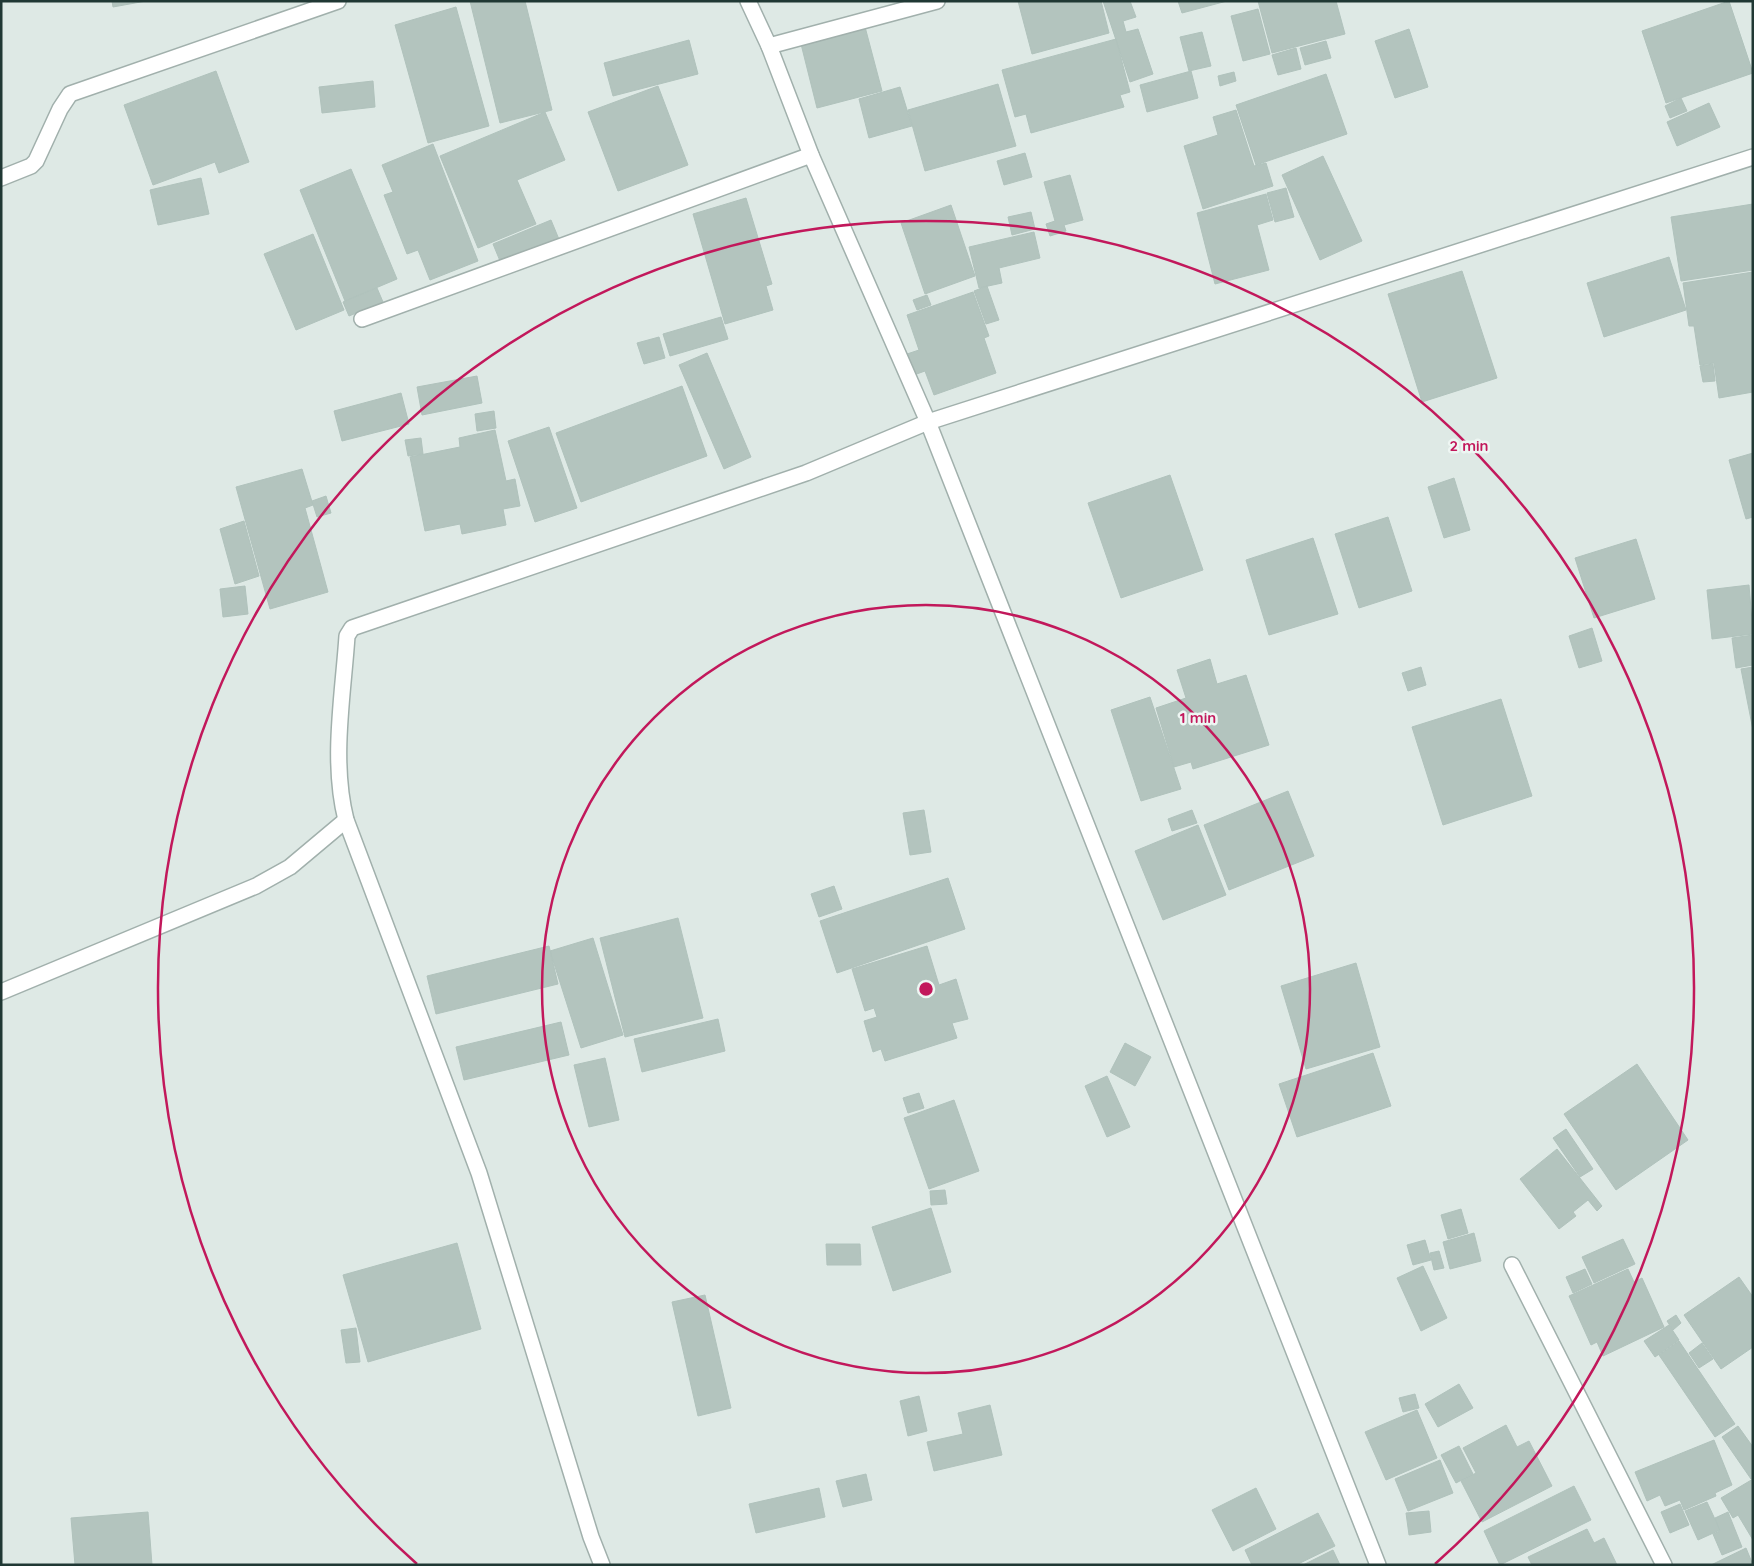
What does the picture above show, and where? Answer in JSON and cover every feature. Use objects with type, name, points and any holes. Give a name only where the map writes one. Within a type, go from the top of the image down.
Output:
[{"type":"street","points":[[1,178],[31,166],[36,161],[60,108],[70,94],[338,1]]},
{"type":"street","points":[[748,1],[769,46],[812,155],[928,422],[1378,1565]]},
{"type":"street","points":[[769,46],[937,1]]},
{"type":"street","points":[[362,319],[812,155]]},
{"type":"street","points":[[602,1565],[591,1537],[479,1173],[346,820],[340,794],[339,768],[346,636],[352,628],[806,473],[928,422],[1753,157]]},
{"type":"street","points":[[1,992],[256,886],[290,867],[346,820]]},
{"type":"street","points":[[1512,1265],[1664,1565]]},
{"type":"building","points":[[112,1],[146,1],[113,7]]},
{"type":"building","points":[[470,1],[525,1],[552,110],[500,123]]},
{"type":"building","points":[[1018,1],[1101,1],[1109,33],[1032,54]]},
{"type":"building","points":[[1103,1],[1130,1],[1136,17],[1123,21],[1126,32],[1138,29],[1153,74],[1130,82]]},
{"type":"building","points":[[1178,1],[1227,1],[1182,13]]},
{"type":"building","points":[[1258,1],[1336,1],[1345,34],[1272,53]]},
{"type":"building","points":[[1729,1],[1753,73],[1666,103],[1642,31]]},
{"type":"building","points":[[456,7],[489,126],[428,143],[395,25]]},
{"type":"building","points":[[1258,9],[1270,54],[1243,61],[1231,16]]},
{"type":"building","points":[[864,23],[882,91],[817,108],[800,40]]},
{"type":"building","points":[[1409,29],[1428,87],[1395,98],[1375,41]]},
{"type":"building","points":[[1202,32],[1211,66],[1189,71],[1180,37]]},
{"type":"building","points":[[1116,39],[1130,92],[1120,95],[1124,107],[1031,133],[1026,114],[1015,117],[1002,70]]},
{"type":"building","points":[[689,40],[698,74],[613,96],[604,63]]},
{"type":"building","points":[[1326,41],[1331,58],[1305,65],[1300,48]]},
{"type":"building","points":[[1296,48],[1301,69],[1278,75],[1272,55]]},
{"type":"building","points":[[216,71],[249,162],[219,173],[215,162],[153,185],[124,105]]},
{"type":"building","points":[[1191,71],[1198,98],[1147,112],[1140,85]]},
{"type":"building","points":[[1234,72],[1236,81],[1220,86],[1218,76]]},
{"type":"building","points":[[1326,74],[1347,134],[1256,165],[1236,105]]},
{"type":"building","points":[[373,81],[375,107],[322,113],[319,87]]},
{"type":"building","points":[[998,84],[1016,146],[925,171],[908,110]]},
{"type":"building","points":[[658,86],[688,165],[618,191],[588,112]]},
{"type":"building","points":[[900,87],[912,126],[869,138],[859,99]]},
{"type":"building","points":[[1681,98],[1687,111],[1670,118],[1665,106]]},
{"type":"building","points":[[1709,103],[1720,127],[1677,146],[1667,122]]},
{"type":"building","points":[[1236,110],[1254,166],[1266,163],[1273,186],[1203,209],[1184,146],[1218,135],[1213,117]]},
{"type":"building","points":[[545,112],[565,160],[517,180],[536,224],[478,248],[440,156]]},
{"type":"building","points":[[433,144],[478,261],[430,280],[418,250],[407,254],[384,195],[393,192],[382,165]]},
{"type":"building","points":[[1025,153],[1032,177],[1004,185],[997,161]]},
{"type":"building","points":[[1323,156],[1362,241],[1320,260],[1282,175]]},
{"type":"building","points":[[351,169],[397,279],[345,301],[300,190]]},
{"type":"building","points":[[1070,175],[1083,220],[1064,225],[1066,231],[1050,236],[1046,224],[1055,221],[1044,182]]},
{"type":"building","points":[[201,178],[209,214],[158,225],[150,190]]},
{"type":"building","points":[[1286,188],[1294,217],[1275,222],[1267,193]]},
{"type":"building","points":[[1266,194],[1273,220],[1257,225],[1269,270],[1215,284],[1197,213]]},
{"type":"building","points":[[746,198],[772,284],[766,286],[773,310],[725,324],[693,214]]},
{"type":"building","points":[[1753,204],[1753,270],[1681,281],[1671,217]]},
{"type":"building","points":[[951,205],[975,276],[925,294],[901,223]]},
{"type":"building","points":[[1031,212],[1035,229],[1012,235],[1008,217]]},
{"type":"building","points":[[551,220],[563,249],[505,273],[493,244]]},
{"type":"building","points":[[1034,232],[1040,258],[999,268],[1002,283],[979,288],[969,247]]},
{"type":"building","points":[[313,234],[344,310],[296,330],[264,254]]},
{"type":"building","points":[[1669,257],[1686,310],[1604,337],[1587,283]]},
{"type":"building","points":[[1462,271],[1497,378],[1422,402],[1388,294]]},
{"type":"building","points":[[1753,272],[1753,392],[1719,398],[1714,363],[1700,365],[1694,326],[1689,326],[1683,283]]},
{"type":"building","points":[[987,286],[999,320],[986,324],[974,291]]},
{"type":"building","points":[[377,288],[383,302],[349,316],[343,302]]},
{"type":"building","points":[[973,292],[989,336],[984,338],[996,373],[934,395],[925,371],[911,376],[904,355],[919,350],[907,315]]},
{"type":"building","points":[[927,295],[931,305],[917,310],[913,300]]},
{"type":"building","points":[[721,317],[728,339],[670,356],[663,334]]},
{"type":"building","points":[[659,337],[665,358],[644,364],[637,343]]},
{"type":"building","points":[[707,353],[751,457],[724,469],[679,365]]},
{"type":"building","points":[[1713,364],[1715,381],[1703,382],[1700,366]]},
{"type":"building","points":[[477,376],[482,403],[422,415],[417,387]]},
{"type":"building","points":[[682,386],[707,456],[581,502],[556,433]]},
{"type":"building","points":[[401,393],[409,424],[342,441],[334,411]]},
{"type":"building","points":[[494,411],[496,428],[477,431],[475,414]]},
{"type":"building","points":[[549,427],[577,508],[535,522],[508,441]]},
{"type":"building","points":[[495,430],[506,481],[515,479],[520,506],[503,509],[506,525],[462,534],[460,524],[425,531],[410,457],[460,447],[459,438]]},
{"type":"building","points":[[421,438],[423,454],[408,456],[405,440]]},
{"type":"building","points":[[1753,453],[1753,517],[1746,519],[1729,460]]},
{"type":"building","points":[[302,469],[313,505],[305,508],[328,592],[270,609],[236,487]]},
{"type":"building","points":[[1170,475],[1203,570],[1121,598],[1088,503]]},
{"type":"building","points":[[1454,478],[1470,530],[1444,538],[1428,487]]},
{"type":"building","points":[[326,496],[331,513],[317,517],[312,501]]},
{"type":"building","points":[[1388,517],[1412,591],[1359,608],[1335,534]]},
{"type":"building","points":[[244,521],[259,576],[235,584],[220,529]]},
{"type":"building","points":[[1313,538],[1338,614],[1269,635],[1246,560]]},
{"type":"building","points":[[1636,539],[1655,599],[1594,618],[1575,558]]},
{"type":"building","points":[[1749,585],[1753,634],[1712,639],[1707,590]]},
{"type":"building","points":[[245,586],[248,614],[223,617],[220,589]]},
{"type":"building","points":[[1592,628],[1602,661],[1579,668],[1569,636]]},
{"type":"building","points":[[1753,635],[1753,665],[1736,668],[1732,638]]},
{"type":"building","points":[[1210,659],[1217,684],[1246,675],[1269,745],[1193,769],[1191,762],[1174,767],[1156,708],[1186,698],[1177,670]]},
{"type":"building","points":[[1421,667],[1426,685],[1408,691],[1402,673]]},
{"type":"building","points":[[1753,667],[1753,730],[1741,669]]},
{"type":"building","points":[[1150,697],[1181,789],[1141,801],[1111,710]]},
{"type":"building","points":[[1501,699],[1532,796],[1443,825],[1412,727]]},
{"type":"building","points":[[1288,791],[1314,856],[1229,890],[1204,825]]},
{"type":"building","points":[[924,810],[931,852],[910,855],[903,813]]},
{"type":"building","points":[[1192,810],[1197,823],[1172,831],[1168,819]]},
{"type":"building","points":[[1198,825],[1226,895],[1163,920],[1135,851]]},
{"type":"building","points":[[948,878],[965,929],[837,973],[820,921]]},
{"type":"building","points":[[834,886],[842,909],[819,917],[811,894]]},
{"type":"building","points":[[678,918],[703,1018],[625,1037],[600,938]]},
{"type":"building","points":[[593,938],[623,1035],[581,1048],[550,951]]},
{"type":"building","points":[[549,946],[558,984],[436,1014],[427,976]]},
{"type":"building","points":[[927,946],[939,985],[956,979],[968,1019],[952,1023],[957,1038],[885,1061],[881,1049],[873,1052],[864,1021],[877,1017],[874,1008],[865,1011],[852,969]]},
{"type":"building","points":[[1356,963],[1380,1047],[1306,1069],[1281,986]]},
{"type":"building","points":[[718,1019],[725,1051],[642,1072],[634,1039]]},
{"type":"building","points":[[561,1022],[569,1055],[464,1080],[456,1047]]},
{"type":"building","points":[[1125,1043],[1151,1057],[1135,1086],[1110,1072]]},
{"type":"building","points":[[1373,1053],[1391,1106],[1297,1137],[1279,1084]]},
{"type":"building","points":[[605,1058],[619,1120],[589,1127],[574,1065]]},
{"type":"building","points":[[1637,1064],[1688,1140],[1616,1190],[1564,1114]]},
{"type":"building","points":[[1107,1076],[1130,1127],[1107,1137],[1085,1086]]},
{"type":"building","points":[[919,1093],[924,1108],[908,1113],[903,1098]]},
{"type":"building","points":[[954,1100],[979,1171],[929,1189],[904,1118]]},
{"type":"building","points":[[1566,1129],[1593,1169],[1580,1177],[1553,1138]]},
{"type":"building","points":[[1557,1149],[1602,1206],[1597,1211],[1588,1200],[1573,1212],[1576,1216],[1559,1229],[1520,1179]]},
{"type":"building","points":[[945,1190],[947,1204],[931,1205],[930,1191]]},
{"type":"building","points":[[931,1208],[951,1272],[893,1291],[872,1227]]},
{"type":"building","points":[[1461,1209],[1468,1233],[1448,1239],[1441,1215]]},
{"type":"building","points":[[1474,1233],[1481,1261],[1450,1269],[1443,1242]]},
{"type":"building","points":[[1623,1239],[1635,1264],[1594,1283],[1582,1257]]},
{"type":"building","points":[[1425,1240],[1431,1260],[1413,1265],[1407,1245]]},
{"type":"building","points":[[457,1243],[481,1329],[368,1362],[343,1275]]},
{"type":"building","points":[[826,1244],[860,1244],[861,1265],[827,1265]]},
{"type":"building","points":[[1439,1251],[1444,1268],[1434,1270],[1430,1253]]},
{"type":"building","points":[[1423,1266],[1447,1318],[1421,1331],[1397,1278]]},
{"type":"building","points":[[1585,1269],[1592,1284],[1573,1293],[1566,1277]]},
{"type":"building","points":[[1628,1269],[1634,1282],[1642,1278],[1664,1327],[1603,1356],[1597,1342],[1591,1345],[1569,1296]]},
{"type":"building","points":[[1739,1277],[1753,1297],[1753,1347],[1721,1369],[1684,1315]]},
{"type":"building","points":[[705,1295],[731,1408],[698,1416],[672,1302]]},
{"type":"building","points":[[1676,1315],[1681,1323],[1673,1330],[1667,1321]]},
{"type":"building","points":[[1669,1325],[1679,1340],[1655,1357],[1644,1341]]},
{"type":"building","points":[[356,1328],[360,1362],[346,1363],[341,1330]]},
{"type":"building","points":[[1679,1341],[1735,1424],[1715,1437],[1659,1355]]},
{"type":"building","points":[[1702,1343],[1713,1359],[1699,1368],[1689,1353]]},
{"type":"building","points":[[1459,1384],[1473,1408],[1438,1427],[1425,1404]]},
{"type":"building","points":[[1415,1394],[1419,1408],[1403,1412],[1399,1398]]},
{"type":"building","points":[[919,1396],[927,1431],[908,1436],[900,1401]]},
{"type":"building","points":[[990,1405],[1002,1455],[934,1471],[927,1442],[963,1434],[958,1413]]},
{"type":"building","points":[[1417,1410],[1437,1458],[1386,1480],[1365,1432]]},
{"type":"building","points":[[1506,1425],[1517,1447],[1529,1441],[1552,1486],[1482,1522],[1461,1481],[1476,1473],[1463,1448]]},
{"type":"building","points":[[1738,1426],[1753,1447],[1753,1477],[1751,1479],[1722,1437]]},
{"type":"building","points":[[1714,1440],[1732,1485],[1715,1493],[1716,1496],[1684,1510],[1680,1500],[1665,1506],[1660,1495],[1647,1501],[1635,1472]]},
{"type":"building","points":[[1459,1446],[1473,1474],[1456,1483],[1441,1455]]},
{"type":"building","points":[[1440,1460],[1453,1493],[1408,1511],[1395,1479]]},
{"type":"building","points":[[866,1474],[872,1500],[843,1507],[836,1481]]},
{"type":"building","points":[[1753,1479],[1753,1540],[1738,1515],[1733,1518],[1721,1498]]},
{"type":"building","points":[[1574,1486],[1591,1520],[1500,1565],[1484,1531]]},
{"type":"building","points":[[819,1488],[825,1517],[756,1533],[749,1504]]},
{"type":"building","points":[[1256,1488],[1276,1529],[1233,1551],[1212,1510]]},
{"type":"building","points":[[1707,1502],[1720,1530],[1698,1540],[1685,1511]]},
{"type":"building","points":[[1680,1504],[1689,1525],[1670,1533],[1661,1512]]},
{"type":"building","points":[[1429,1511],[1431,1532],[1409,1535],[1406,1513]]},
{"type":"building","points":[[148,1512],[152,1565],[75,1565],[71,1518]]},
{"type":"building","points":[[1728,1512],[1742,1547],[1722,1555],[1713,1534],[1720,1531],[1715,1518]]},
{"type":"building","points":[[1318,1513],[1335,1546],[1296,1565],[1252,1565],[1245,1550]]},
{"type":"building","points":[[1587,1529],[1594,1543],[1604,1538],[1617,1565],[1532,1565],[1528,1557]]},
{"type":"building","points":[[1746,1548],[1753,1565],[1711,1565]]},
{"type":"building","points":[[1333,1550],[1340,1565],[1303,1565]]}]
